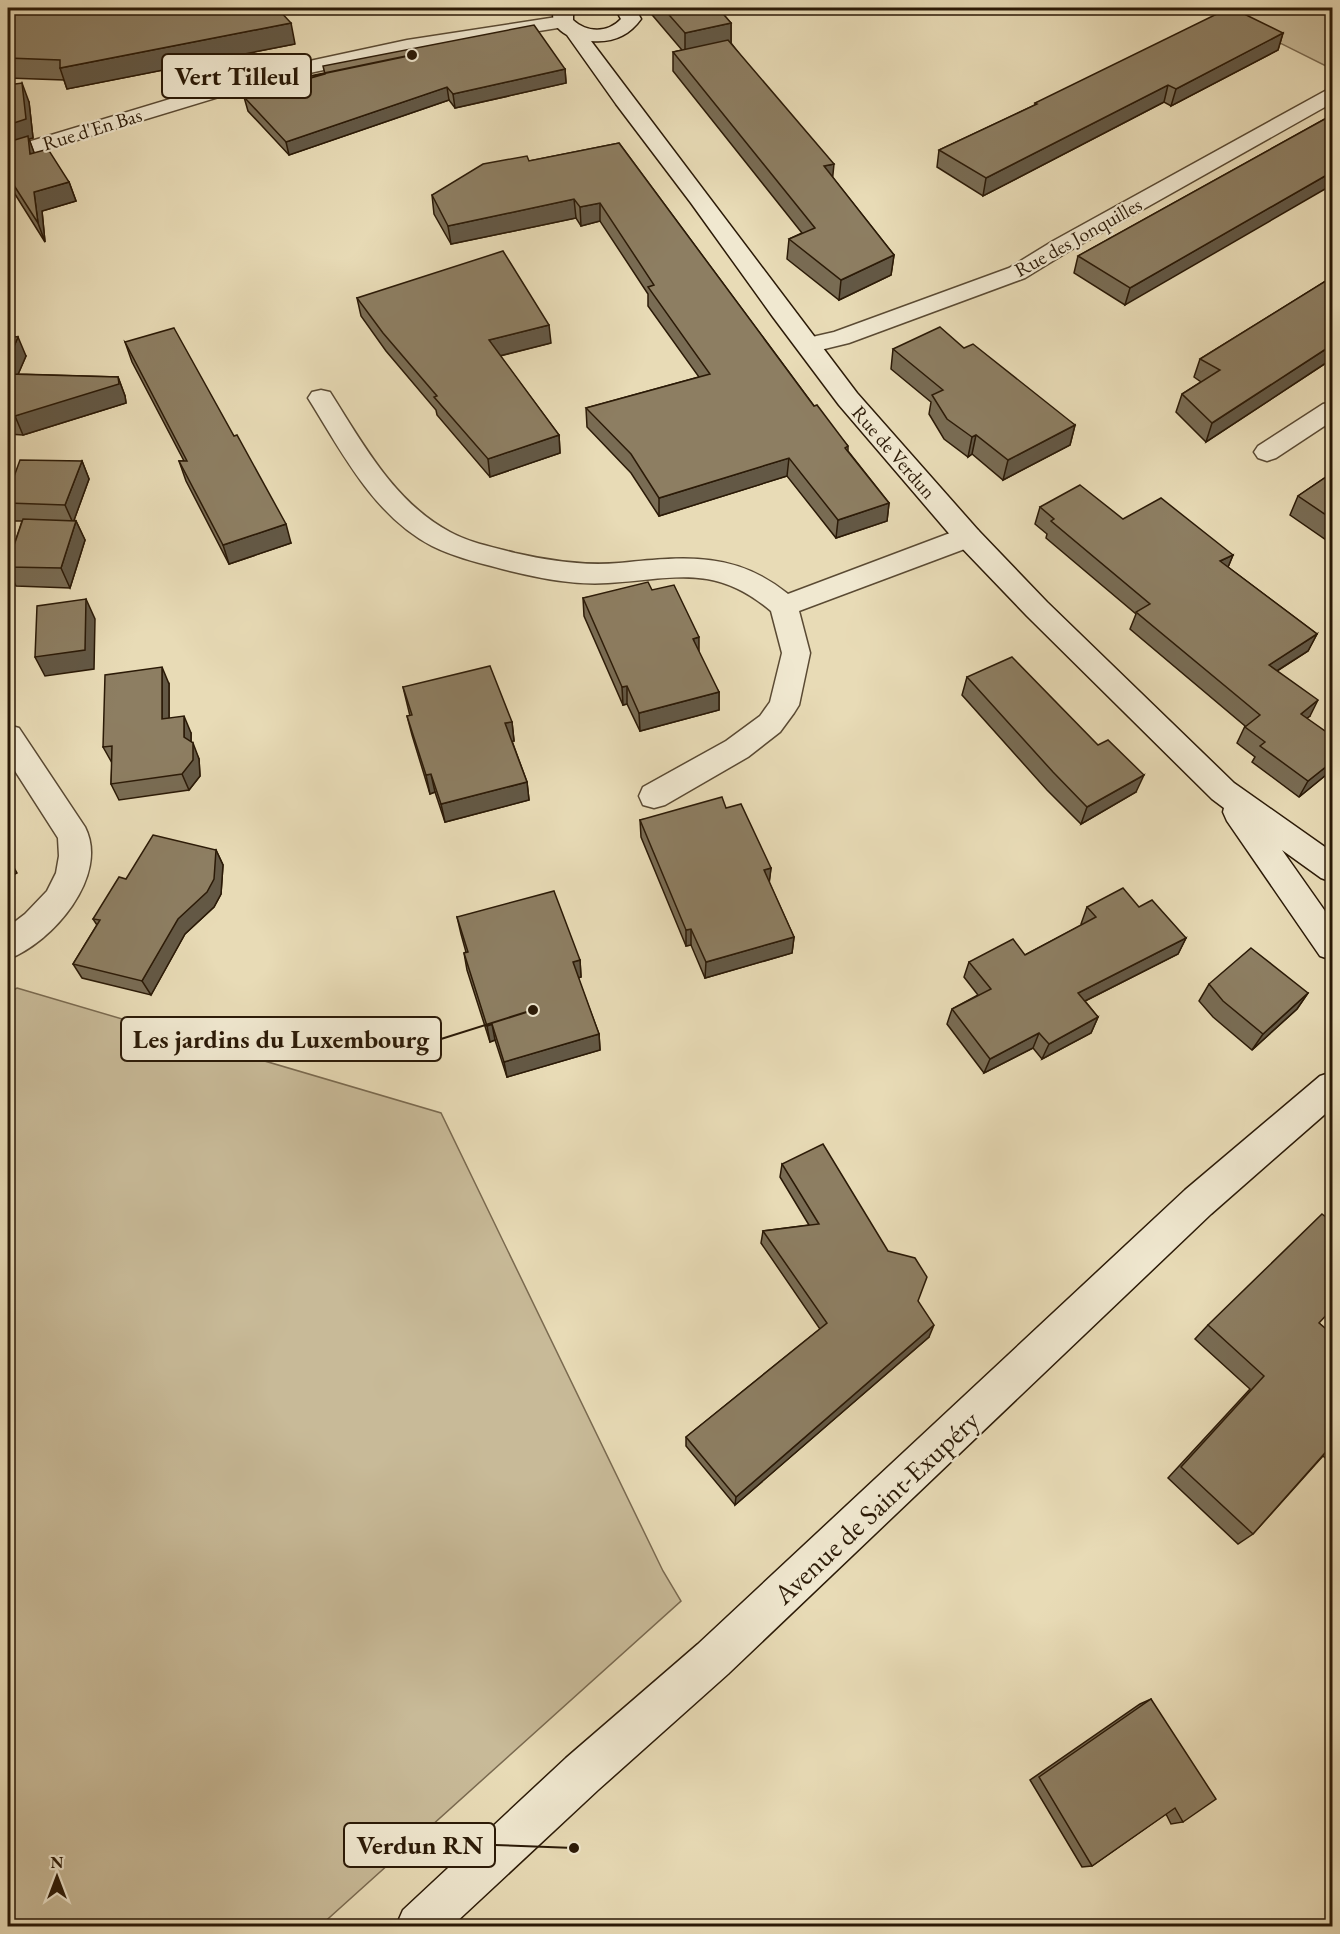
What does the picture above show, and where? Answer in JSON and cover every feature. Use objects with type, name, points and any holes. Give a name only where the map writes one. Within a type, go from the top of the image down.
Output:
[{"type":"street","points":[[608,76],[610,51],[616,32],[629,24],[631,19],[628,8]]},
{"type":"street","name":"Rue d'En Bas","points":[[8,154],[263,77],[407,46],[566,16],[603,35],[616,32]]},
{"type":"street","name":"Rue de Verdun","points":[[566,16],[586,50],[608,76],[623,100],[699,198],[781,312],[848,399],[968,537],[1037,609],[1223,791]]},
{"type":"street","name":"Rue des Jonquilles","points":[[808,345],[840,338],[1017,273],[1061,246],[1332,95]]},
{"type":"street","points":[[321,398],[384,492],[415,521],[438,538],[471,552],[550,570],[598,575],[672,566],[707,567],[730,573],[753,583],[784,606],[796,652],[784,705],[770,724],[737,749],[654,796]]},
{"type":"street","points":[[1267,452],[1332,410]]},
{"type":"street","points":[[784,606],[968,537]]},
{"type":"street","points":[[8,736],[74,836],[76,856],[72,880],[61,899],[40,922],[8,945]]},
{"type":"street","points":[[1223,791],[1332,869]]},
{"type":"street","points":[[1223,791],[1332,946]]},
{"type":"street","name":"Avenue de Saint-Exupéry","points":[[419,1926],[582,1774],[713,1659],[1198,1203],[1332,1087]]},
{"type":"shaded area","points":[[1210,8],[1332,8],[1332,69]]},
{"type":"shaded area","points":[[17,988],[441,1113],[663,1571],[681,1601],[320,1926],[8,1926],[8,993]]},
{"type":"building","points":[[8,8],[277,8],[291,23],[60,68],[60,60],[8,58]]},
{"type":"building","points":[[663,8],[718,8],[731,23],[685,33]]},
{"type":"building","points":[[1229,8],[1283,33],[1176,89],[1168,85],[986,178],[939,150],[1037,104],[1035,103]]},
{"type":"building","points":[[534,25],[565,69],[453,94],[447,87],[286,142],[244,97],[325,74],[323,66]]},
{"type":"building","points":[[728,40],[834,164],[824,166],[894,255],[841,280],[789,239],[815,228],[673,52]]},
{"type":"building","points":[[22,83],[26,119],[8,125],[8,85]]},
{"type":"building","points":[[1332,115],[1332,172],[1130,288],[1078,256]]},
{"type":"building","points":[[28,136],[30,154],[48,149],[69,182],[34,192],[38,223],[8,176],[8,142]]},
{"type":"building","points":[[619,143],[814,406],[817,405],[848,446],[845,448],[889,503],[838,520],[789,458],[659,498],[631,454],[586,408],[710,374],[648,287],[654,285],[600,203],[580,207],[574,199],[448,226],[432,195],[483,164],[527,156],[529,161]]},
{"type":"building","points":[[503,251],[549,325],[489,340],[559,435],[488,459],[434,397],[437,396],[383,333],[357,298]]},
{"type":"building","points":[[1332,277],[1332,345],[1212,423],[1182,394],[1220,370],[1200,359]]},
{"type":"building","points":[[940,327],[964,348],[973,344],[1075,425],[1008,460],[976,435],[972,437],[947,419],[932,395],[943,390],[893,349]]},
{"type":"building","points":[[174,328],[286,524],[223,545],[179,461],[187,461],[125,342]]},
{"type":"building","points":[[8,336],[18,337],[8,360]]},
{"type":"building","points":[[8,374],[118,377],[119,384],[15,416],[8,416]]},
{"type":"building","points":[[20,460],[82,461],[65,505],[8,503],[8,493]]},
{"type":"building","points":[[1332,473],[1332,519],[1298,496]]},
{"type":"building","points":[[1080,485],[1123,519],[1161,498],[1233,555],[1220,561],[1317,634],[1269,665],[1318,700],[1301,714],[1332,736],[1332,762],[1308,781],[1260,746],[1265,742],[1245,727],[1260,715],[1136,612],[1150,604],[1051,521],[1054,519],[1040,507]]},
{"type":"building","points":[[23,519],[76,521],[61,568],[8,567]]},
{"type":"building","points":[[648,582],[652,590],[674,585],[699,637],[693,639],[719,692],[639,713],[627,686],[622,687],[583,598]]},
{"type":"building","points":[[86,599],[85,650],[35,657],[37,606]]},
{"type":"building","points":[[1012,657],[1098,745],[1108,740],[1144,775],[1087,807],[967,677]]},
{"type":"building","points":[[490,666],[512,722],[505,723],[527,782],[441,804],[431,774],[426,775],[407,716],[412,715],[403,687]]},
{"type":"building","points":[[162,667],[162,719],[184,716],[184,737],[193,743],[193,760],[182,774],[111,784],[112,746],[103,747],[105,675]]},
{"type":"building","points":[[722,797],[726,808],[741,804],[771,868],[764,870],[794,937],[706,962],[691,929],[686,930],[640,820]]},
{"type":"building","points":[[153,835],[216,850],[214,879],[207,892],[178,919],[142,981],[73,964],[100,920],[93,919],[119,877],[126,879]]},
{"type":"building","points":[[1123,888],[1139,907],[1152,900],[1186,938],[1078,993],[1098,1017],[1049,1044],[1039,1033],[990,1059],[952,1009],[991,989],[969,962],[1013,939],[1025,955],[1096,917],[1087,907]]},
{"type":"building","points":[[554,891],[580,960],[573,962],[599,1034],[504,1062],[492,1024],[487,1026],[464,953],[468,952],[457,917]]},
{"type":"building","points":[[1251,948],[1308,993],[1263,1034],[1223,1001],[1209,984]]},
{"type":"building","points":[[823,1144],[888,1251],[915,1258],[927,1277],[918,1301],[934,1325],[736,1497],[686,1437],[827,1323],[763,1231],[819,1224],[782,1164]]},
{"type":"building","points":[[1322,1214],[1332,1222],[1332,1309],[1319,1323],[1332,1334],[1332,1445],[1253,1534],[1181,1467],[1264,1376],[1208,1325]]},
{"type":"building","points":[[1151,1699],[1216,1799],[1183,1822],[1175,1808],[1092,1866],[1039,1777]]},
{"type":"place","name":"Vert Tilleul","points":[[412,55]]},
{"type":"place","name":"Les jardins du Luxembourg","points":[[533,1010]]},
{"type":"place","name":"Verdun RN","points":[[574,1848]]}]
